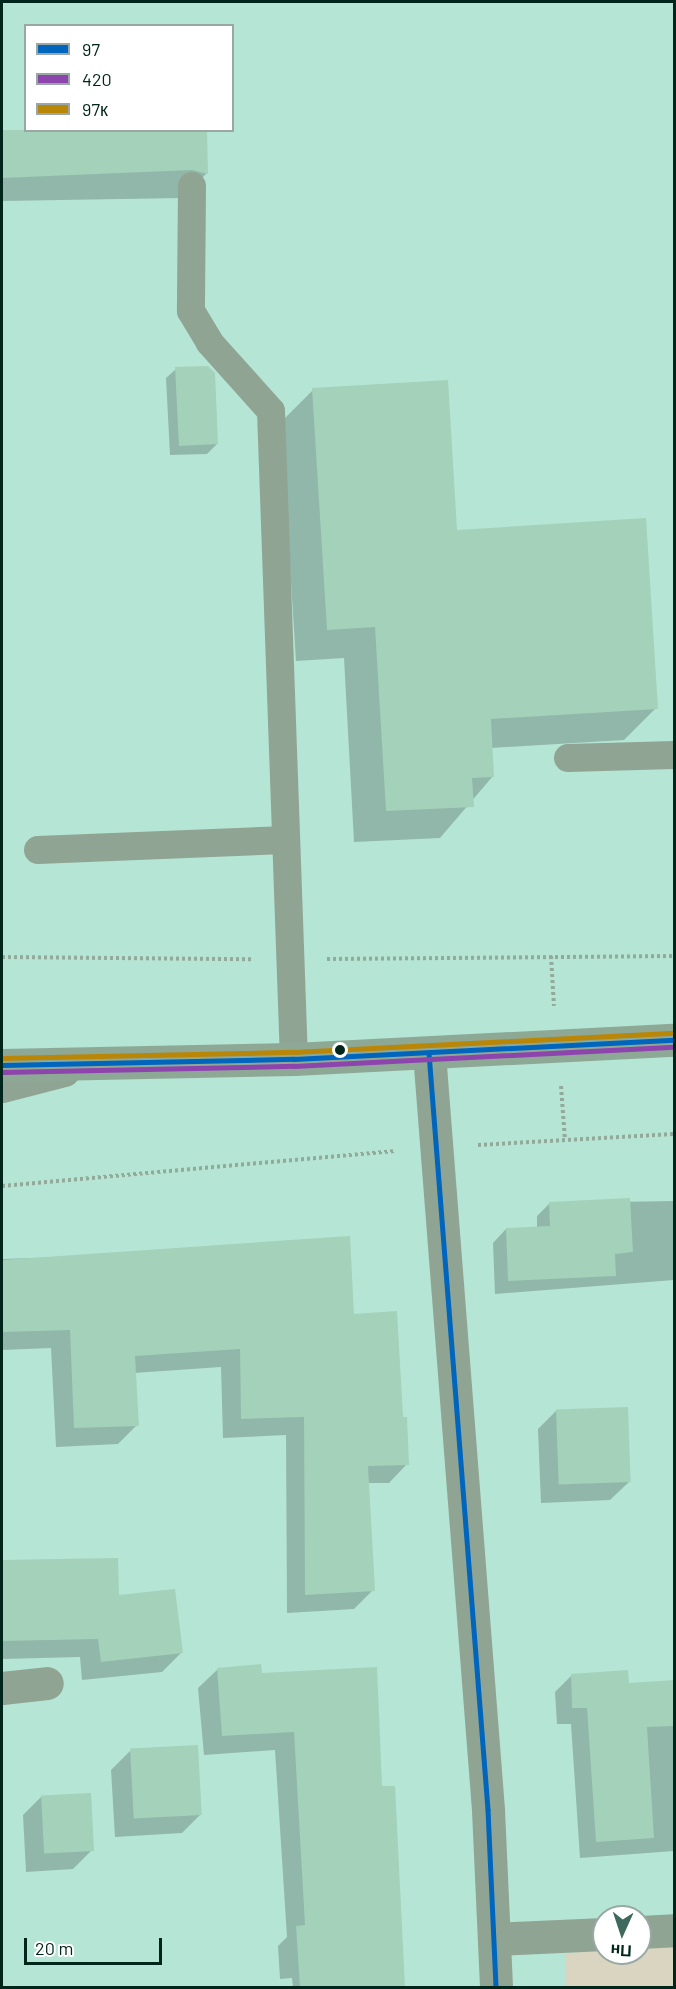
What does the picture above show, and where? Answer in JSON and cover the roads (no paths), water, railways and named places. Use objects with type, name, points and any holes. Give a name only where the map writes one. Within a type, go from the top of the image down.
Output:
[{"type":"main road","points":[[2,1065],[77,1067],[294,1059],[675,1040]]},
{"type":"street","points":[[429,1053],[496,1988]]},
{"type":"street","points":[[2,1086],[77,1067]]},
{"type":"street","points":[[2,1688],[47,1683]]},
{"type":"street","points":[[652,1931],[675,1930]]},
{"type":"street","points":[[494,1939],[592,1935]]},
{"type":"lane","points":[[192,186],[191,311],[210,343],[271,411],[294,1059]]},
{"type":"lane","points":[[568,758],[675,755]]},
{"type":"lane","points":[[38,850],[286,840]]}]
